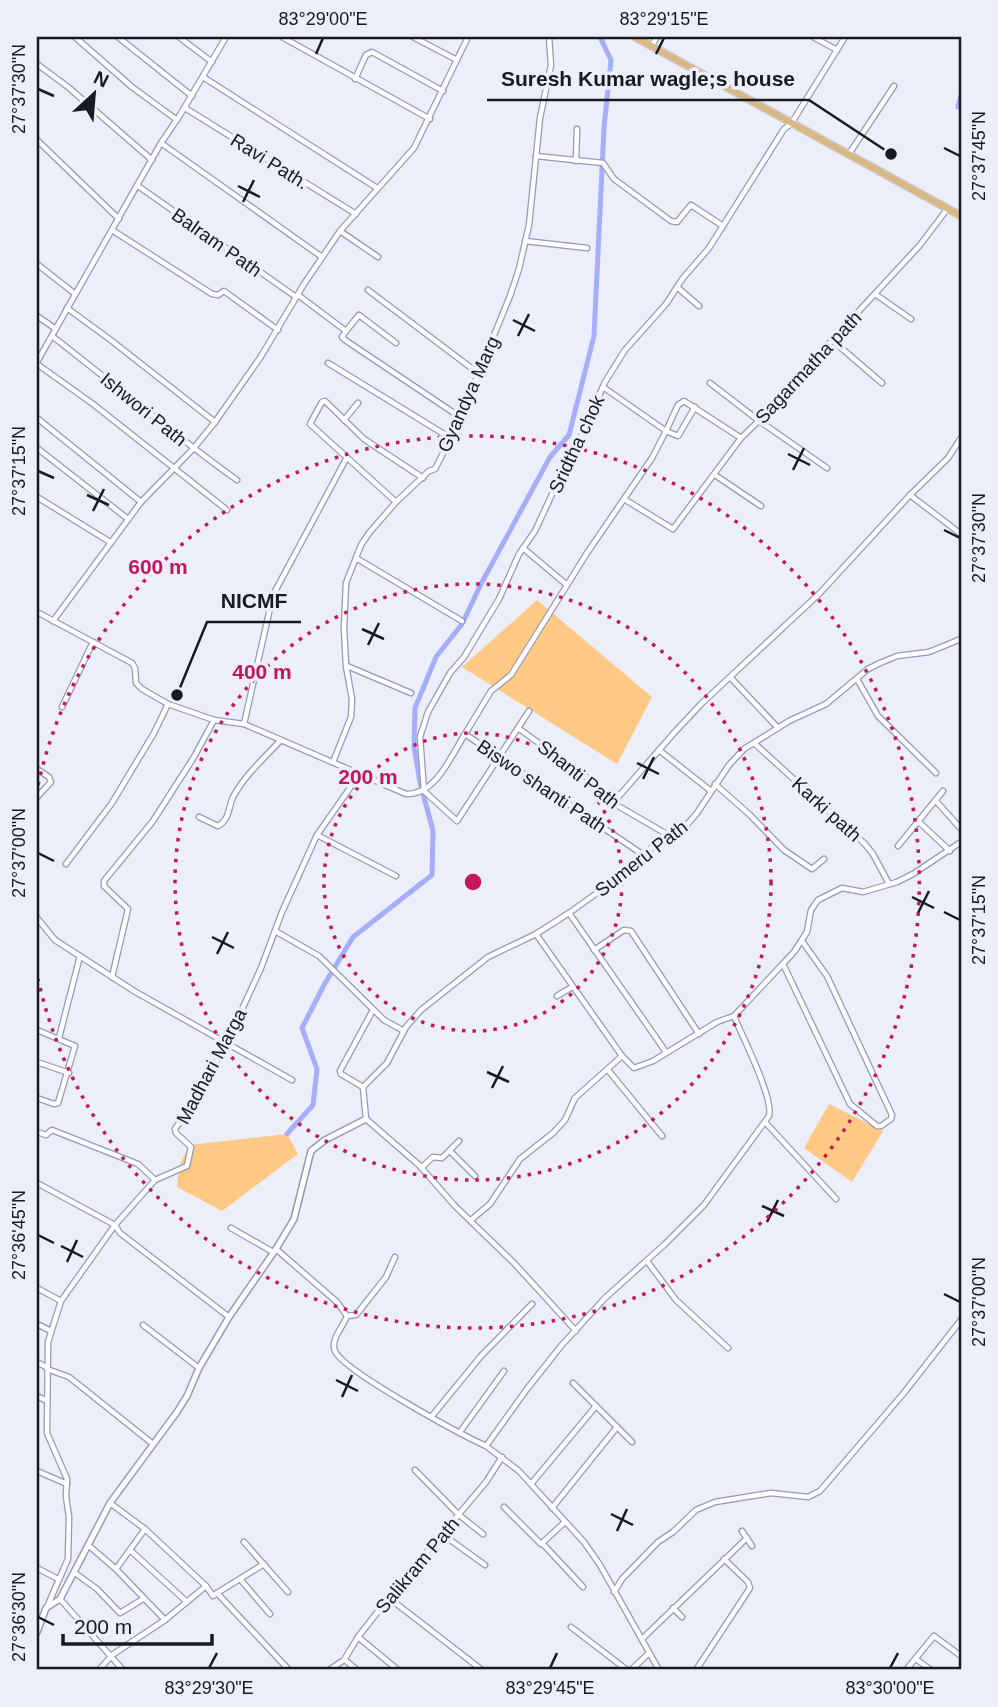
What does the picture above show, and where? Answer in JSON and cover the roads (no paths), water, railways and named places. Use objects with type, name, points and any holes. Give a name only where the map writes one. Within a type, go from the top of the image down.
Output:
[{"type":"main road","points":[[635,37],[961,216]]},
{"type":"street","points":[[75,37],[177,120]]},
{"type":"street","points":[[118,37],[192,96]]},
{"type":"street","points":[[179,37],[212,62]]},
{"type":"street","points":[[226,37],[74,293],[37,363],[227,510]]},
{"type":"street","points":[[282,37],[430,119]]},
{"type":"street","points":[[413,37],[457,60]]},
{"type":"street","points":[[52,621],[141,502],[193,449],[215,422],[278,330],[322,257],[377,188],[414,148],[468,37]]},
{"type":"street","name":"Gyandya Marg","points":[[333,762],[351,718],[352,699],[346,666],[344,628],[346,583],[369,533],[396,502],[435,469],[452,439],[510,296],[525,241],[540,117],[551,65],[549,37]]},
{"type":"street","points":[[652,46],[657,37]]},
{"type":"street","points":[[813,37],[837,50]]},
{"type":"street","name":"Sridtha chok","points":[[424,791],[420,743],[422,726],[450,673],[464,657],[489,618],[523,548],[535,531],[603,387],[617,362],[705,253],[845,37]]},
{"type":"street","points":[[355,79],[366,55],[372,52],[443,91]]},
{"type":"street","points":[[37,64],[152,160]]},
{"type":"street","points":[[203,78],[377,188]]},
{"type":"street","points":[[849,155],[894,86]]},
{"type":"street","name":"Ravi Path.","points":[[185,108],[356,214]]},
{"type":"street","points":[[576,161],[577,129]]},
{"type":"street","points":[[37,140],[119,219]]},
{"type":"street","points":[[161,143],[322,257]]},
{"type":"street","points":[[536,156],[600,163],[614,179],[671,221],[677,222],[691,205],[723,226]]},
{"type":"street","name":"Balram Path","points":[[138,186],[346,331],[342,338],[460,417]]},
{"type":"street","name":"Sagarmatha path","points":[[624,499],[673,529],[741,438],[773,407],[920,245],[947,208]]},
{"type":"street","points":[[112,230],[212,294],[218,295],[224,291],[278,330]]},
{"type":"street","points":[[341,232],[378,257]]},
{"type":"street","points":[[525,241],[587,248]]},
{"type":"street","points":[[37,264],[74,293]]},
{"type":"street","points":[[677,287],[699,306]]},
{"type":"street","points":[[368,290],[478,373]]},
{"type":"street","points":[[875,294],[911,319]]},
{"type":"street","points":[[67,308],[215,422]]},
{"type":"street","points":[[346,331],[359,315],[396,342]]},
{"type":"street","points":[[37,316],[55,329]]},
{"type":"street","name":"Ishwori Path","points":[[52,336],[148,410],[193,449],[237,480]]},
{"type":"street","points":[[833,341],[882,383]]},
{"type":"street","points":[[328,363],[452,439]]},
{"type":"street","points":[[710,383],[827,468]]},
{"type":"street","points":[[603,387],[666,431],[678,436],[695,407]]},
{"type":"street","points":[[396,502],[309,423],[324,401],[365,439],[423,478]]},
{"type":"street","points":[[465,734],[491,691],[511,675],[652,458],[681,402],[685,401],[695,407],[741,438]]},
{"type":"street","points":[[344,420],[358,403]]},
{"type":"street","points":[[37,418],[141,502]]},
{"type":"street","points":[[613,803],[701,704],[820,593],[910,495],[948,458],[961,439]]},
{"type":"street","points":[[37,448],[128,519]]},
{"type":"street","points":[[244,724],[273,595],[346,459]]},
{"type":"street","points":[[715,475],[761,506]]},
{"type":"street","points":[[910,495],[961,534]]},
{"type":"street","points":[[37,497],[110,542]]},
{"type":"street","points":[[523,548],[567,585]]},
{"type":"street","points":[[356,558],[462,621]]},
{"type":"street","points":[[37,612],[132,663],[136,683],[168,704],[214,720],[244,724],[407,794],[424,791]]},
{"type":"street","name":"Sumeru Path","points":[[363,1087],[387,1063],[404,1031],[421,1010],[488,957],[536,934],[569,913],[642,854],[688,824],[733,759],[754,743],[826,704],[868,669],[888,659],[929,652],[961,639]]},
{"type":"street","points":[[62,707],[93,642]]},
{"type":"street","points":[[346,666],[411,693]]},
{"type":"street","points":[[731,678],[778,728]]},
{"type":"street","points":[[857,679],[878,716],[936,773]]},
{"type":"street","points":[[65,864],[112,803],[168,704]]},
{"type":"street","points":[[518,728],[528,711]]},
{"type":"street","points":[[112,977],[128,909],[104,886],[104,881],[153,821],[214,720]]},
{"type":"street","name":"Shanti Path","points":[[424,791],[457,821],[518,728],[593,782],[613,803],[670,836]]},
{"type":"street","name":"Biswo shanti Path","points":[[424,791],[435,781],[465,734],[642,854]]},
{"type":"street","points":[[200,817],[217,826],[223,823],[233,798],[249,774],[281,740]]},
{"type":"street","name":"Karki path","points":[[754,743],[864,843],[889,884]]},
{"type":"street","points":[[659,750],[711,791]]},
{"type":"street","points":[[37,769],[49,776],[51,782],[37,797]]},
{"type":"street","name":"Madhari Marga","points":[[46,1608],[68,1559],[68,1484],[47,1433],[47,1348],[61,1301],[115,1226],[155,1180],[187,1166],[191,1147],[175,1129],[201,1090],[227,1042],[317,835],[359,775]]},
{"type":"street","points":[[715,784],[784,850],[802,863],[812,869],[824,859]]},
{"type":"street","points":[[898,846],[943,791]]},
{"type":"street","points":[[936,801],[961,829]]},
{"type":"street","points":[[919,822],[950,851]]},
{"type":"street","points":[[317,835],[396,876]]},
{"type":"street","points":[[536,934],[622,1056],[634,1068],[640,1068],[717,1022],[733,1016],[802,941],[807,932],[811,910],[822,897],[842,888],[863,892],[889,884],[913,874],[961,842]]},
{"type":"street","points":[[569,913],[666,1052]]},
{"type":"street","points":[[37,918],[55,940],[112,977],[292,1080]]},
{"type":"street","points":[[594,950],[624,930],[629,930],[699,1034]]},
{"type":"street","points":[[275,931],[320,957],[384,1020],[404,1031]]},
{"type":"street","points":[[783,964],[849,1104],[877,1126],[881,1126],[891,1119],[892,1115],[827,976],[802,941]]},
{"type":"street","points":[[59,1038],[80,956]]},
{"type":"street","points":[[557,996],[572,987]]},
{"type":"street","points":[[373,1010],[340,1070],[341,1074],[363,1087],[366,1119],[421,1167],[455,1206],[514,1262],[576,1331]]},
{"type":"street","points":[[486,1446],[538,1374],[605,1298],[704,1205],[771,1113],[769,1102],[733,1016]]},
{"type":"street","points":[[37,1030],[75,1044],[69,1073],[56,1104],[37,1098]]},
{"type":"street","points":[[471,1220],[490,1203],[520,1159],[565,1120],[575,1098],[622,1056]]},
{"type":"street","points":[[37,1062],[69,1073]]},
{"type":"street","points":[[608,1070],[662,1136]]},
{"type":"street","points":[[37,1632],[46,1608],[60,1599],[75,1573],[110,1503],[187,1396],[199,1368],[229,1317],[294,1219],[311,1151],[325,1140],[366,1119]]},
{"type":"street","points":[[765,1122],[836,1199]]},
{"type":"street","points":[[37,1132],[47,1135],[52,1130],[138,1164],[155,1180]]},
{"type":"street","points":[[421,1167],[430,1159],[442,1158],[459,1141]]},
{"type":"street","points":[[450,1151],[475,1176]]},
{"type":"street","points":[[37,1183],[115,1226],[120,1233],[229,1317]]},
{"type":"street","points":[[231,1228],[275,1251],[337,1302],[347,1316]]},
{"type":"street","points":[[347,1316],[356,1315],[386,1277],[395,1257]]},
{"type":"street","points":[[647,1261],[676,1300],[728,1348]]},
{"type":"street","points":[[37,1288],[61,1301]]},
{"type":"street","points":[[432,1416],[481,1356],[532,1304]]},
{"type":"street","points":[[347,1316],[334,1342],[334,1349],[343,1363],[374,1384],[486,1446],[531,1484],[584,1542],[600,1565],[659,1670]]},
{"type":"street","points":[[614,1592],[622,1579],[658,1542],[696,1510],[715,1502],[771,1493],[808,1497],[820,1491],[917,1377],[961,1320]]},
{"type":"street","points":[[37,1324],[51,1331]]},
{"type":"street","points":[[144,1325],[199,1368]]},
{"type":"street","points":[[37,1362],[69,1377],[153,1444]]},
{"type":"street","points":[[460,1432],[504,1371]]},
{"type":"street","points":[[573,1383],[632,1442]]},
{"type":"street","points":[[37,1396],[48,1402]]},
{"type":"street","points":[[531,1484],[596,1406]]},
{"type":"street","points":[[552,1508],[617,1427]]},
{"type":"street","name":"Salikram Path","points":[[329,1670],[344,1660],[358,1637],[486,1482],[502,1457]]},
{"type":"street","points":[[415,1470],[459,1515],[483,1534]]},
{"type":"street","points":[[37,1471],[68,1484]]},
{"type":"street","points":[[110,1503],[145,1529],[206,1586],[212,1596],[264,1564]]},
{"type":"street","points":[[504,1507],[544,1544],[583,1587]]},
{"type":"street","points":[[544,1544],[565,1522]]},
{"type":"street","points":[[116,1569],[145,1529]]},
{"type":"street","points":[[742,1531],[752,1546]]},
{"type":"street","points":[[442,1534],[485,1565]]},
{"type":"street","points":[[643,1638],[747,1538]]},
{"type":"street","points":[[244,1542],[288,1592]]},
{"type":"street","points":[[88,1545],[116,1569],[165,1620]]},
{"type":"street","points":[[130,1550],[187,1602]]},
{"type":"street","points":[[696,1670],[750,1588],[748,1582],[724,1559]]},
{"type":"street","points":[[37,1568],[58,1580]]},
{"type":"street","points":[[75,1573],[97,1589],[120,1613],[143,1599]]},
{"type":"street","points":[[240,1579],[270,1614]]},
{"type":"street","points":[[99,1670],[112,1655],[165,1620],[206,1586]]},
{"type":"street","points":[[217,1593],[289,1670]]},
{"type":"street","points":[[389,1598],[482,1670]]},
{"type":"street","points":[[60,1599],[123,1670]]},
{"type":"street","points":[[673,1608],[682,1618]]},
{"type":"street","points":[[571,1628],[629,1670],[649,1653]]},
{"type":"street","points":[[906,1670],[933,1636],[961,1656]]},
{"type":"street","points":[[358,1637],[398,1670]]},
{"type":"street","points":[[916,1658],[931,1670]]},
{"type":"street","points":[[344,1660],[358,1670]]},
{"type":"waterway","points":[[287,1134],[313,1105],[317,1069],[302,1028],[324,985],[353,937],[432,875],[433,831],[414,747],[415,708],[436,657],[462,624],[550,457],[569,435],[594,336],[604,128],[611,60],[600,37]]},
{"type":"waterway","points":[[958,107],[961,95]]},
{"type":"place","name":"Suresh Kumar wagle;s house","points":[[891,154]]},
{"type":"place","name":"NICMF","points":[[177,695]]}]
